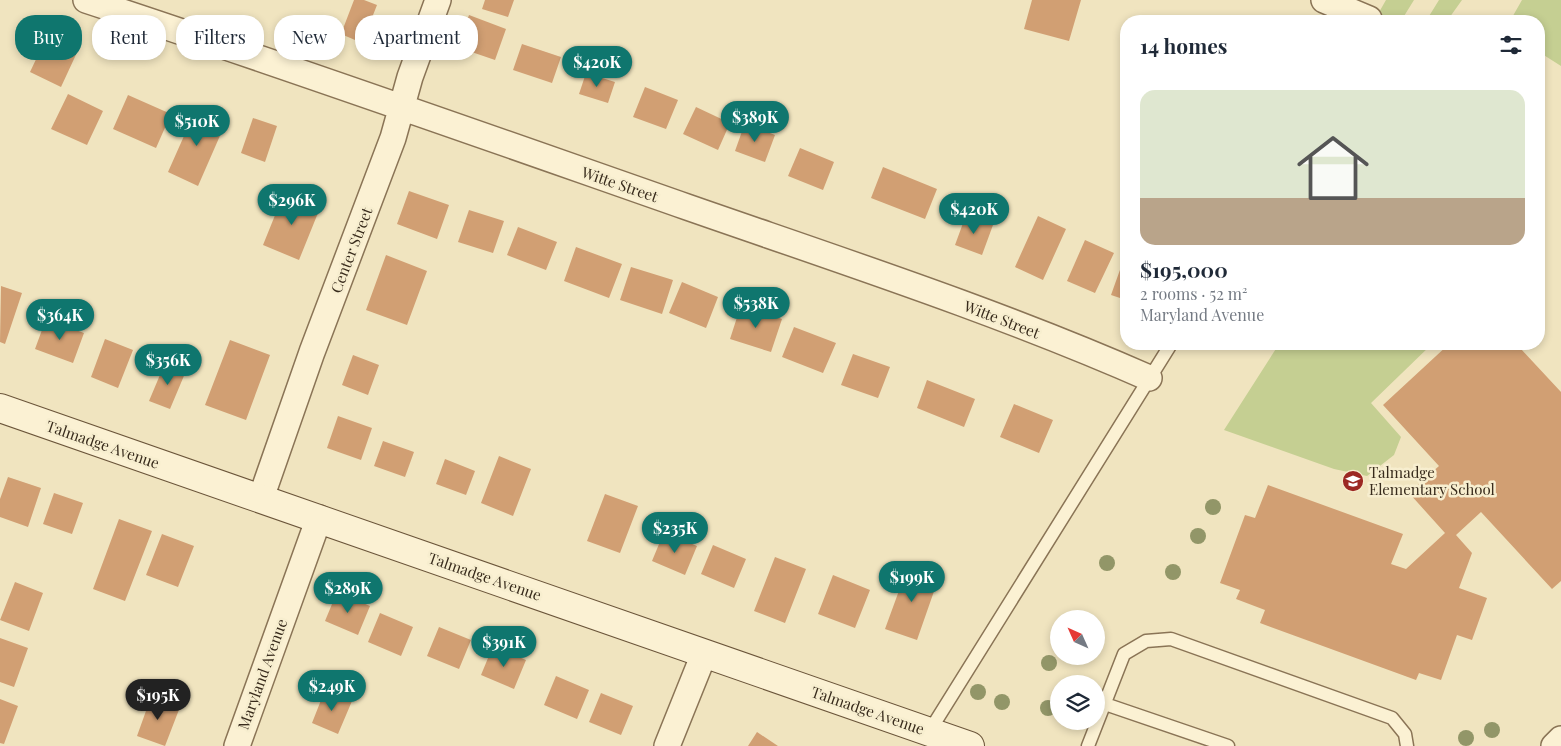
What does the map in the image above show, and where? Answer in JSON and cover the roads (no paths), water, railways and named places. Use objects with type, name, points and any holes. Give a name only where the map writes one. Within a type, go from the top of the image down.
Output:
[{"type":"street","name":"Witte Street","points":[[86,0],[930,292],[1074,346],[1149,378]]},
{"type":"street","name":"Center Street","points":[[261,498],[312,352],[394,138],[418,52],[438,0]]},
{"type":"street","points":[[1324,0],[1357,15]]},
{"type":"street","name":"Talmadge Avenue","points":[[0,408],[970,746]]},
{"type":"street","name":"Maryland Avenue","points":[[237,746],[319,518]]},
{"type":"street","points":[[668,746],[704,654]]},
{"type":"street","points":[[1554,746],[1561,740]]},
{"type":"lane","points":[[929,732],[1167,350]]},
{"type":"lane","points":[[1228,746],[1105,704],[1124,654],[1146,641],[1172,639],[1392,718],[1405,734],[1408,746]]},
{"type":"lane","points":[[1088,746],[1094,730]]},
{"type":"place","name":"Talmadge Elementary School","points":[[1353,481]]}]
